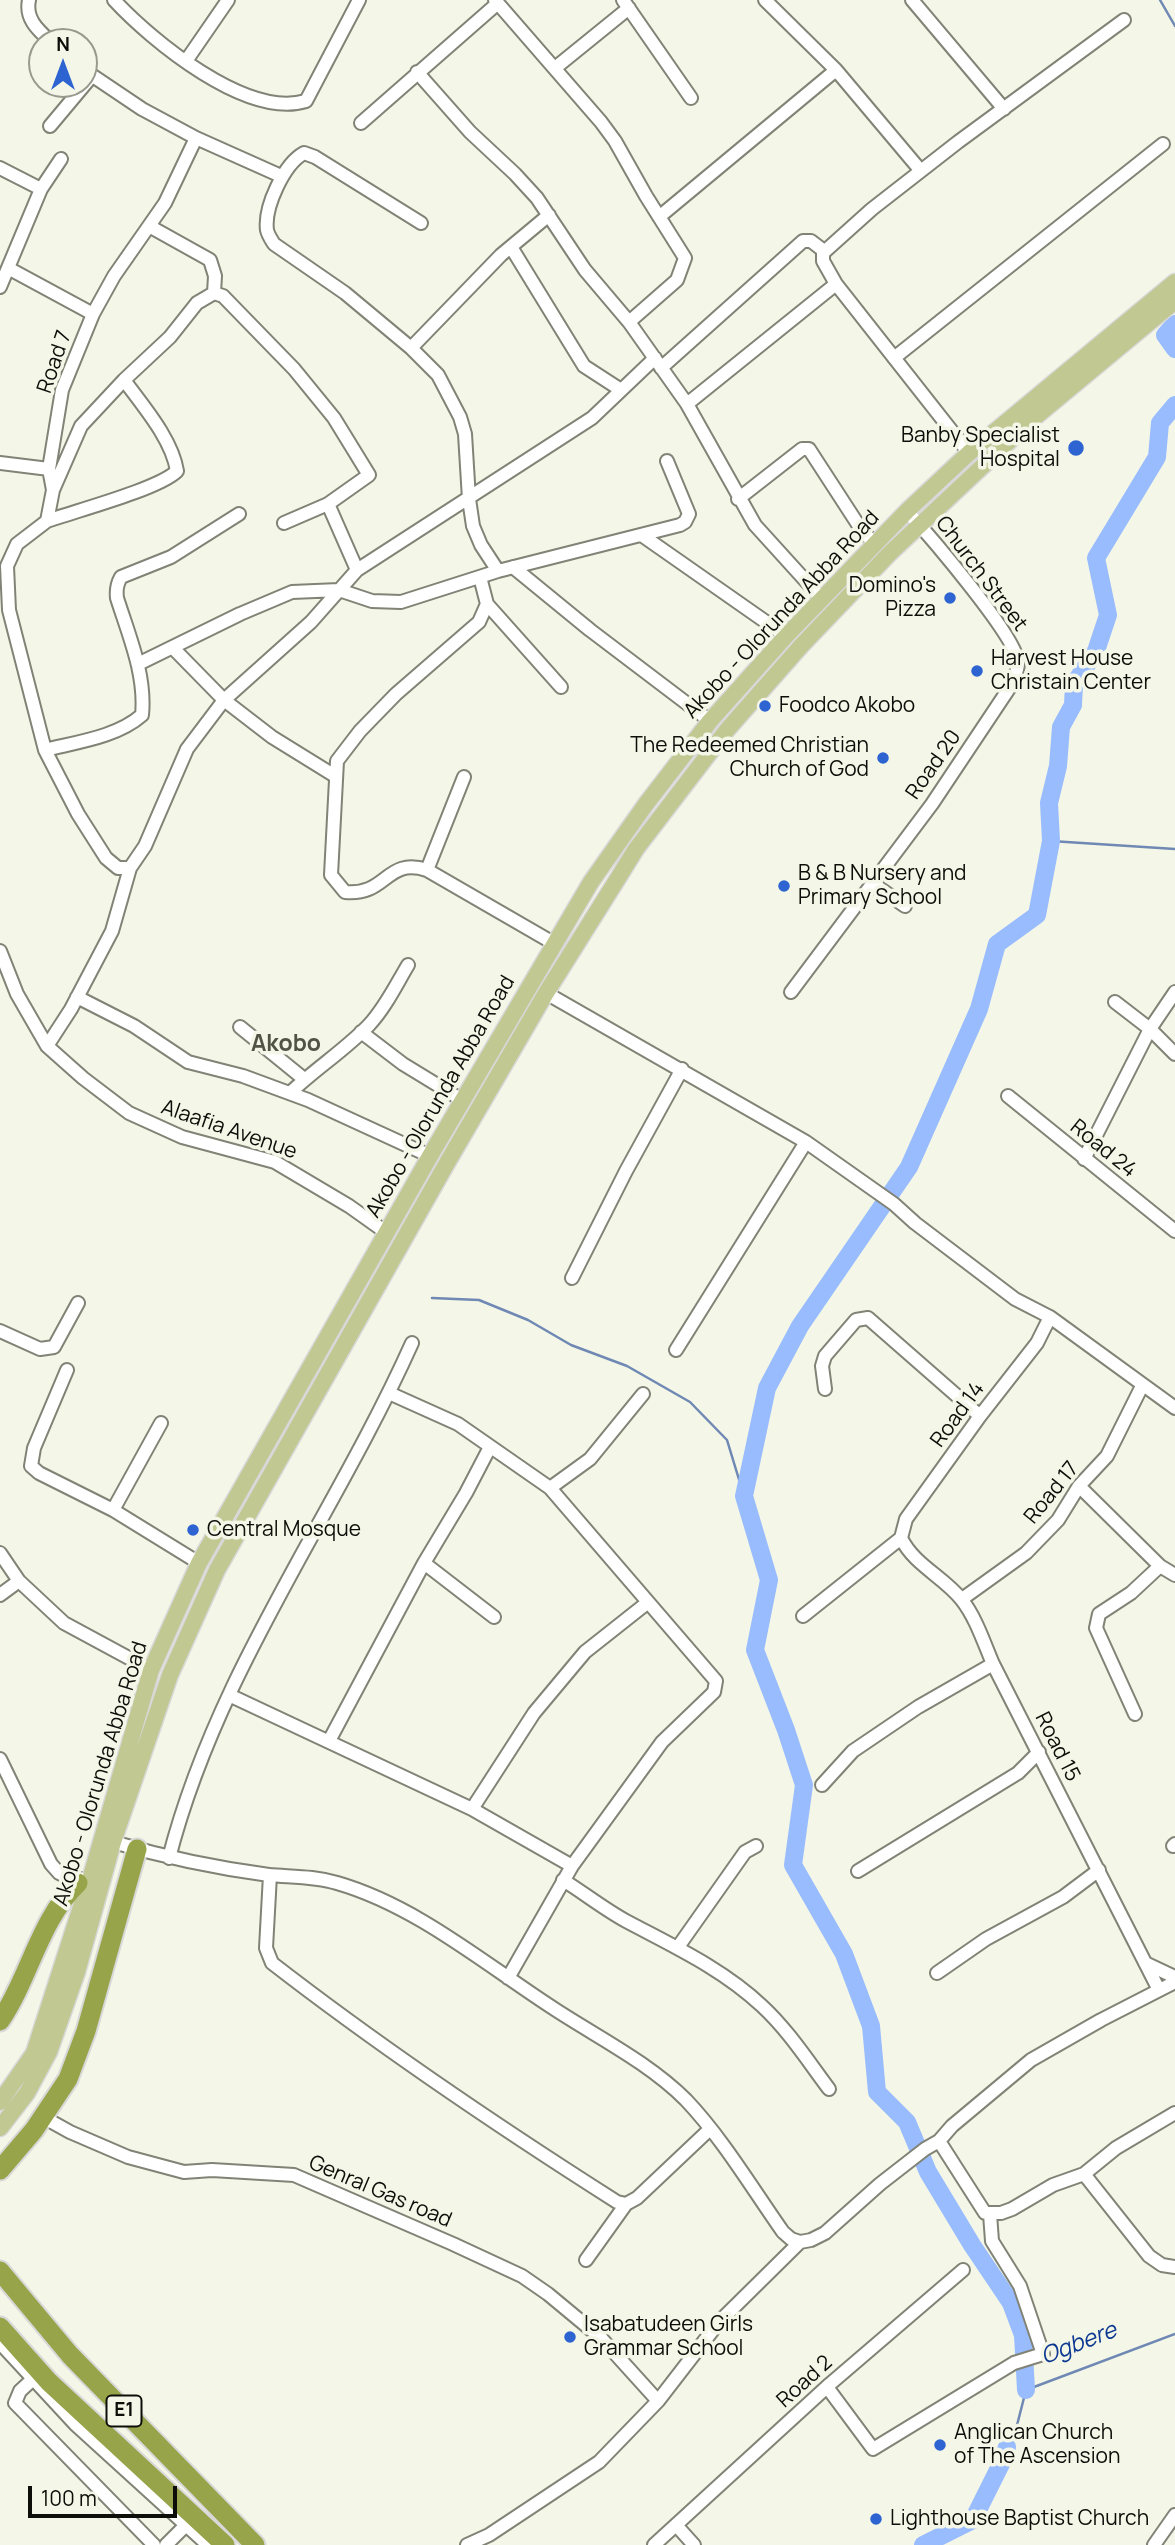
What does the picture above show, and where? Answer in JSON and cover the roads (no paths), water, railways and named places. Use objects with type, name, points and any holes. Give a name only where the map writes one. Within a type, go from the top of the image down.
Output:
[{"type":"highway","points":[[0,2169],[43,2117],[68,2079],[86,2031],[137,1849]]},
{"type":"highway","points":[[0,2021],[65,1895],[85,1878]]},
{"type":"highway","name":"E1","points":[[0,2271],[70,2355],[255,2545]]},
{"type":"highway","name":"E1","points":[[0,2327],[49,2382],[225,2545]]},
{"type":"main road","name":"Akobo - Olorunda Abba Road","points":[[0,2102],[34,2053],[85,1878],[151,1670],[189,1585],[462,1100],[591,882],[710,721],[786,636],[907,511],[969,453],[1175,282]]},
{"type":"main road","name":"Akobo - Olorunda Abba Road","points":[[0,2128],[27,2092],[49,2052],[77,1972],[113,1842],[170,1675],[217,1570],[546,993],[636,849],[727,730],[808,638],[920,526],[1034,418],[1175,301]]},
{"type":"main road","points":[[735,693],[749,705]]},
{"type":"main road","points":[[441,1137],[457,1147]]},
{"type":"main road","points":[[189,1585],[207,1593]]},
{"type":"street","points":[[29,0],[27,12],[37,28]]},
{"type":"street","points":[[114,0],[139,26],[167,49],[236,92],[292,105],[306,101],[359,0]]},
{"type":"street","points":[[186,61],[228,0]]},
{"type":"street","points":[[765,0],[836,70],[921,171]]},
{"type":"street","points":[[912,0],[1004,109]]},
{"type":"street","points":[[361,123],[497,1],[615,141],[685,258],[677,280],[629,322]]},
{"type":"street","points":[[555,68],[626,4],[691,98]]},
{"type":"street","points":[[824,251],[921,171],[1124,20]]},
{"type":"street","points":[[659,217],[836,70]]},
{"type":"street","points":[[417,72],[470,132],[515,174],[549,215],[585,270],[629,322],[687,404],[755,525],[823,600]]},
{"type":"street","points":[[98,80],[142,109],[197,138],[281,176]]},
{"type":"street","points":[[50,126],[70,98]]},
{"type":"street","name":"Road 7","points":[[47,521],[53,490],[49,468],[62,390],[93,314],[114,276],[165,203],[197,138]]},
{"type":"street","points":[[894,358],[1163,144]]},
{"type":"street","points":[[421,223],[315,157],[304,153],[296,157],[281,176],[266,217],[267,233],[274,244],[345,293],[439,375],[466,435],[469,499],[477,535],[498,571]]},
{"type":"street","points":[[0,287],[41,189],[61,159]]},
{"type":"street","points":[[0,168],[41,189]]},
{"type":"street","points":[[411,348],[511,247],[549,215]]},
{"type":"street","points":[[149,226],[210,260],[215,276],[214,293]]},
{"type":"street","points":[[47,1046],[112,931],[130,868],[145,846],[187,749],[224,700],[311,622],[357,570],[592,418],[621,390],[658,363],[803,241],[811,242],[824,251]]},
{"type":"street","points":[[511,247],[584,366],[621,390]]},
{"type":"street","points":[[824,251],[824,261],[836,284],[969,453]]},
{"type":"street","points":[[8,268],[93,314]]},
{"type":"street","points":[[687,404],[836,284]]},
{"type":"street","points":[[53,490],[81,426],[124,380],[170,337],[197,303],[214,293],[223,296],[302,379],[334,418],[369,475],[328,504],[284,523]]},
{"type":"street","points":[[124,380],[153,418],[176,463],[177,471],[173,476],[145,487],[47,521],[17,544],[7,566],[5,610],[45,750],[78,814],[106,858],[118,868],[130,868]]},
{"type":"street","points":[[738,499],[802,449],[809,449],[859,526],[875,545]]},
{"type":"street","points":[[138,664],[292,592],[340,590],[372,601],[401,602],[498,571],[680,525],[688,519],[687,509],[667,461]]},
{"type":"street","points":[[0,463],[49,468]]},
{"type":"street","points":[[328,504],[357,570]]},
{"type":"street","name":"Church Street","points":[[907,511],[973,590],[1015,651],[1018,664]]},
{"type":"street","points":[[45,750],[116,731],[130,725],[142,715],[143,699],[138,664],[117,597],[116,589],[121,577],[171,557],[239,514]]},
{"type":"street","points":[[643,536],[786,636]]},
{"type":"street","points":[[513,567],[590,630],[710,721]]},
{"type":"street","points":[[480,577],[487,604],[561,687]]},
{"type":"street","points":[[487,604],[479,622],[397,694],[353,739],[337,761],[331,875],[345,892],[356,893],[377,887],[403,867],[426,870],[555,944]]},
{"type":"street","points":[[173,648],[224,700],[272,737],[335,776]]},
{"type":"street","name":"Road 20","points":[[791,992],[932,804],[1012,684],[1018,664]]},
{"type":"street","points":[[426,870],[464,777]]},
{"type":"street","points":[[872,883],[905,906]]},
{"type":"street","name":"Alaafia Avenue","points":[[0,951],[17,993],[47,1046],[83,1078],[130,1113],[182,1137],[275,1161],[349,1206],[387,1233]]},
{"type":"street","points":[[290,1093],[376,1017],[408,965]]},
{"type":"street","points":[[1084,1159],[1150,1029],[1175,992]]},
{"type":"street","points":[[546,993],[806,1142],[894,1204],[1014,1298],[1051,1317],[1175,1408]]},
{"type":"street","points":[[77,997],[134,1026],[188,1062],[243,1076],[290,1093],[430,1156]]},
{"type":"street","points":[[1115,1002],[1150,1029],[1175,1054]]},
{"type":"street","points":[[240,1027],[304,1079]]},
{"type":"street","points":[[361,1032],[402,1064],[462,1100]]},
{"type":"street","points":[[572,1278],[682,1069]]},
{"type":"street","name":"Road 24","points":[[1008,1096],[1175,1231]]},
{"type":"street","points":[[676,1350],[806,1142]]},
{"type":"street","points":[[0,1331],[40,1349],[54,1347],[78,1303]]},
{"type":"street","name":"Road 14","points":[[901,1538],[906,1519],[979,1416],[1037,1343],[1051,1317]]},
{"type":"street","points":[[825,1389],[822,1366],[825,1356],[856,1320],[868,1318],[979,1416]]},
{"type":"street","points":[[169,1858],[197,1766],[229,1695],[309,1537],[390,1393],[412,1343]]},
{"type":"street","points":[[66,1370],[34,1448],[31,1466],[39,1473],[113,1510],[200,1563]]},
{"type":"street","name":"Road 17","points":[[962,1599],[1026,1553],[1058,1520],[1079,1486],[1107,1456],[1142,1386]]},
{"type":"street","points":[[390,1393],[458,1424],[550,1488],[716,1681],[714,1692],[662,1742],[572,1866],[508,1978]]},
{"type":"street","points":[[550,1488],[590,1459],[643,1394]]},
{"type":"street","points":[[113,1510],[161,1423]]},
{"type":"street","points":[[328,1741],[490,1447]]},
{"type":"street","points":[[1079,1486],[1160,1566],[1175,1574]]},
{"type":"street","points":[[803,1616],[901,1538]]},
{"type":"street","name":"Road 15","points":[[901,1538],[907,1551],[962,1599],[972,1616],[993,1664],[1159,1990]]},
{"type":"street","points":[[0,1553],[19,1581],[64,1623],[151,1670]]},
{"type":"street","points":[[424,1563],[494,1618]]},
{"type":"street","points":[[1135,1714],[1096,1628],[1100,1614],[1131,1592],[1160,1566]]},
{"type":"street","points":[[0,1595],[19,1581]]},
{"type":"street","points":[[472,1809],[534,1713],[585,1652],[647,1603]]},
{"type":"street","points":[[822,1785],[853,1751],[918,1707],[993,1664]]},
{"type":"street","points":[[229,1695],[472,1809],[572,1866]]},
{"type":"street","points":[[858,1871],[1018,1773],[1039,1752]]},
{"type":"street","points":[[0,1759],[51,1864],[59,1873],[85,1878]]},
{"type":"street","points":[[113,1842],[169,1858],[270,1875],[335,1882],[377,1898],[430,1926],[669,2085],[710,2129],[783,2232],[800,2242],[825,2233],[1031,2060],[1175,1979],[1144,1963]]},
{"type":"street","points":[[678,1947],[745,1852],[756,1846]]},
{"type":"street","points":[[937,1973],[986,1939],[1063,1897],[1099,1870]]},
{"type":"street","points":[[270,1875],[266,1948],[272,1963],[356,2029],[495,2124],[617,2202],[626,2204]]},
{"type":"street","points":[[563,1880],[624,1920],[678,1947],[731,1980],[763,2006],[829,2089]]},
{"type":"street","points":[[935,2143],[985,2213],[989,2214],[1012,2209],[1053,2185],[1084,2174],[1116,2148],[1175,2113]]},
{"type":"street","name":"Genral Gas road","points":[[43,2117],[128,2157],[184,2172],[212,2170],[293,2175],[453,2244],[522,2276],[548,2294],[601,2338],[658,2401]]},
{"type":"street","points":[[586,2260],[626,2204],[636,2198],[710,2129]]},
{"type":"street","points":[[1084,2174],[1149,2256],[1162,2265],[1175,2267]]},
{"type":"street","points":[[827,2387],[873,2449],[1014,2363],[1044,2354],[1020,2286],[992,2241],[989,2214]]},
{"type":"street","points":[[467,2545],[489,2535],[599,2462],[658,2401],[719,2322],[800,2242]]},
{"type":"street","name":"Road 2","points":[[654,2545],[827,2387],[963,2270]]},
{"type":"street","points":[[0,2343],[75,2424],[208,2545]]},
{"type":"street","points":[[33,2379],[20,2392],[15,2403],[154,2545]]},
{"type":"street","points":[[1154,2545],[1175,2515]]},
{"type":"street","points":[[166,2545],[186,2525]]},
{"type":"street","points":[[676,2525],[694,2545]]},
{"type":"waterway","points":[[1160,0],[1175,26]]},
{"type":"waterway","points":[[1175,324],[1165,335],[1175,349]]},
{"type":"waterway","points":[[1026,2390],[1023,2335],[1011,2303],[928,2172],[907,2122],[877,2092],[871,2026],[844,1954],[793,1865],[804,1785],[755,1650],[769,1580],[744,1496],[767,1388],[800,1326],[909,1167],[979,1009],[997,944],[1037,915],[1051,841],[1049,803],[1058,766],[1061,727],[1073,705],[1074,684],[1096,651],[1108,615],[1096,558],[1157,457],[1160,423],[1175,405]]},
{"type":"waterway","points":[[1051,841],[1175,849]]},
{"type":"waterway","points":[[432,1298],[479,1300],[528,1320],[571,1345],[627,1366],[690,1402],[727,1440],[744,1496]]},
{"type":"waterway","name":"Ogbere","points":[[1007,2447],[1015,2433],[1026,2390],[1175,2334]]},
{"type":"waterway","name":"Ogbere","points":[[923,2545],[973,2520],[1007,2447]]},
{"type":"place","name":"Banby Specialist Hospital","points":[[1076,448]]},
{"type":"place","name":"Domino's Pizza","points":[[950,598]]},
{"type":"place","name":"Harvest House Christain Center","points":[[977,671]]},
{"type":"place","name":"Foodco Akobo","points":[[765,706]]},
{"type":"place","name":"The Redeemed Christian Church of God","points":[[883,758]]},
{"type":"place","name":"B & B Nursery and Primary School","points":[[784,886]]},
{"type":"place","name":"Central Mosque","points":[[193,1530]]},
{"type":"place","name":"Isabatudeen Girls Grammar School","points":[[570,2337]]},
{"type":"place","name":"Anglican Church of The Ascension","points":[[940,2445]]},
{"type":"place","name":"Lighthouse Baptist Church","points":[[876,2519]]},
{"type":"district","name":"Akobo","points":[[286,1045]]}]
